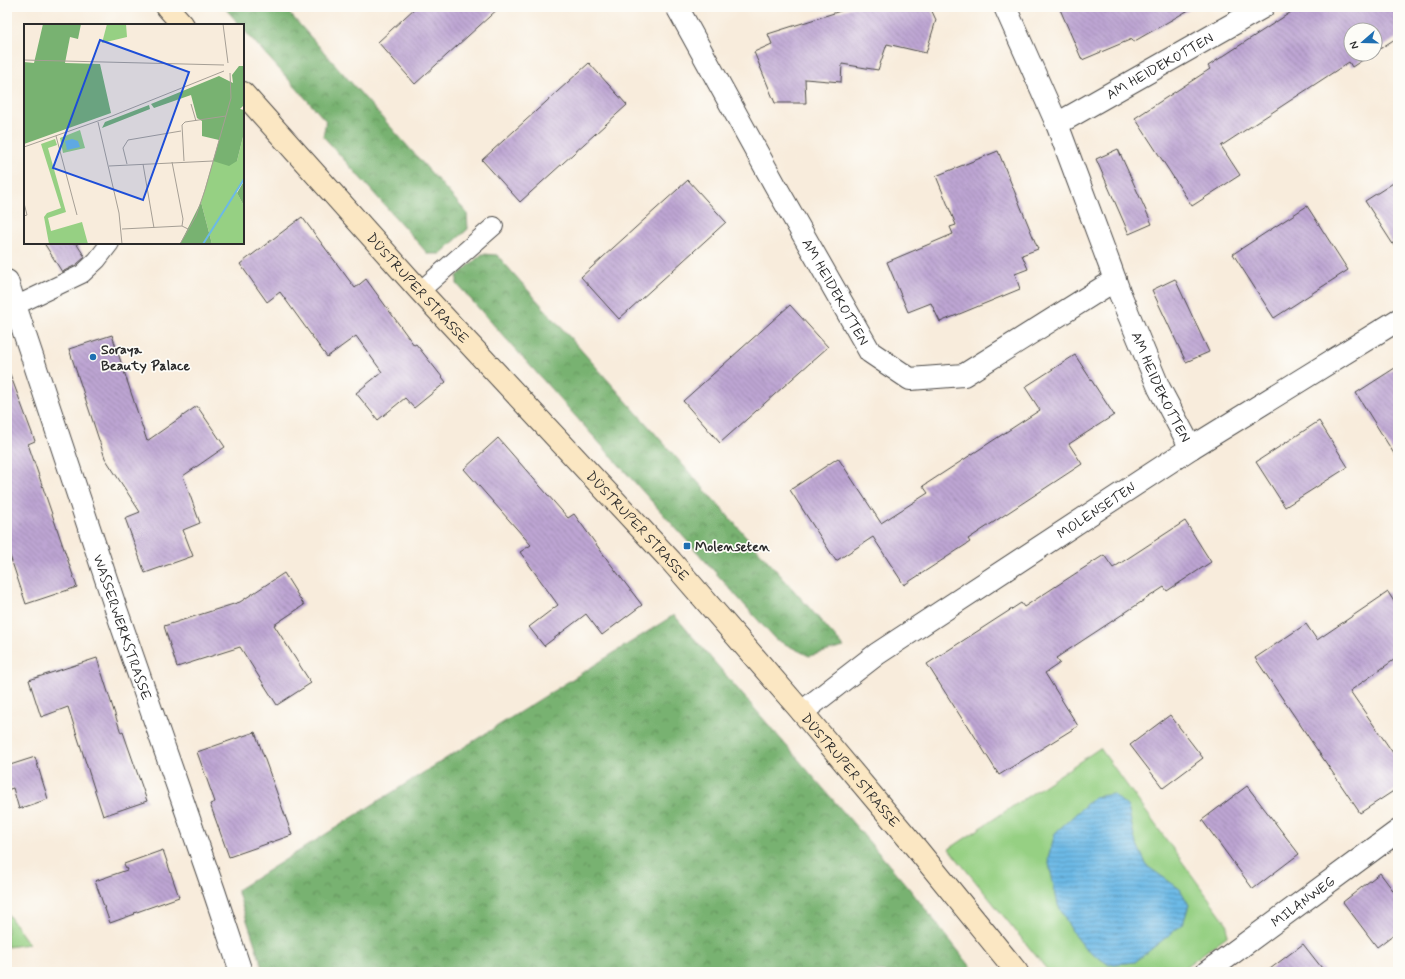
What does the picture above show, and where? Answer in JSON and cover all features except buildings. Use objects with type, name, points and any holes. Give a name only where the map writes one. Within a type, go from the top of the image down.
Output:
[{"type":"street","points":[[167,7],[182,24]]},
{"type":"street","name":"AM HEIDEKOTTEN","points":[[677,7],[775,185],[870,352],[910,379],[964,375],[1115,280]]},
{"type":"street","name":"AM HEIDEKOTTEN","points":[[1005,7],[1057,124],[1120,294],[1159,388],[1191,448]]},
{"type":"street","name":"AM HEIDEKOTTEN","points":[[1057,124],[1263,7]]},
{"type":"street","name":"DÜSTRUPER STRASSE","points":[[244,93],[420,291],[671,561],[918,849],[1017,972]]},
{"type":"street","name":"WASSERWERKSTRASSE","points":[[7,281],[14,315],[241,972]]},
{"type":"street","name":"MOLENSETEN","points":[[802,712],[877,654],[1191,448],[1398,320]]},
{"type":"street","name":"MILANWEG","points":[[1207,972],[1398,831]]},
{"type":"lane","points":[[420,291],[494,226]]},
{"type":"lane","points":[[14,315],[82,274],[97,260],[109,244]]},
{"type":"green space","points":[[224,7],[284,7],[467,213],[468,229],[440,254],[428,254],[323,136],[326,121],[244,30],[244,24],[239,24]]},
{"type":"green space","points":[[482,254],[497,255],[844,647],[809,656],[775,639],[457,284],[457,276]]},
{"type":"green space","points":[[674,615],[908,887],[975,972],[264,972],[237,890]]},
{"type":"green space","points":[[1100,748],[1228,925],[1227,936],[1178,972],[1049,972],[949,849]]},
{"type":"green space","points":[[7,913],[29,944],[7,947]]},
{"type":"water","points":[[1113,794],[1128,807],[1135,840],[1147,866],[1180,889],[1189,905],[1183,924],[1135,962],[1109,965],[1085,948],[1072,931],[1058,905],[1048,859],[1055,833],[1094,797]]},
{"type":"place","name":"Soraya Beauty Palace","points":[[93,357]]},
{"type":"place","name":"Molenseten","points":[[687,546]]}]
